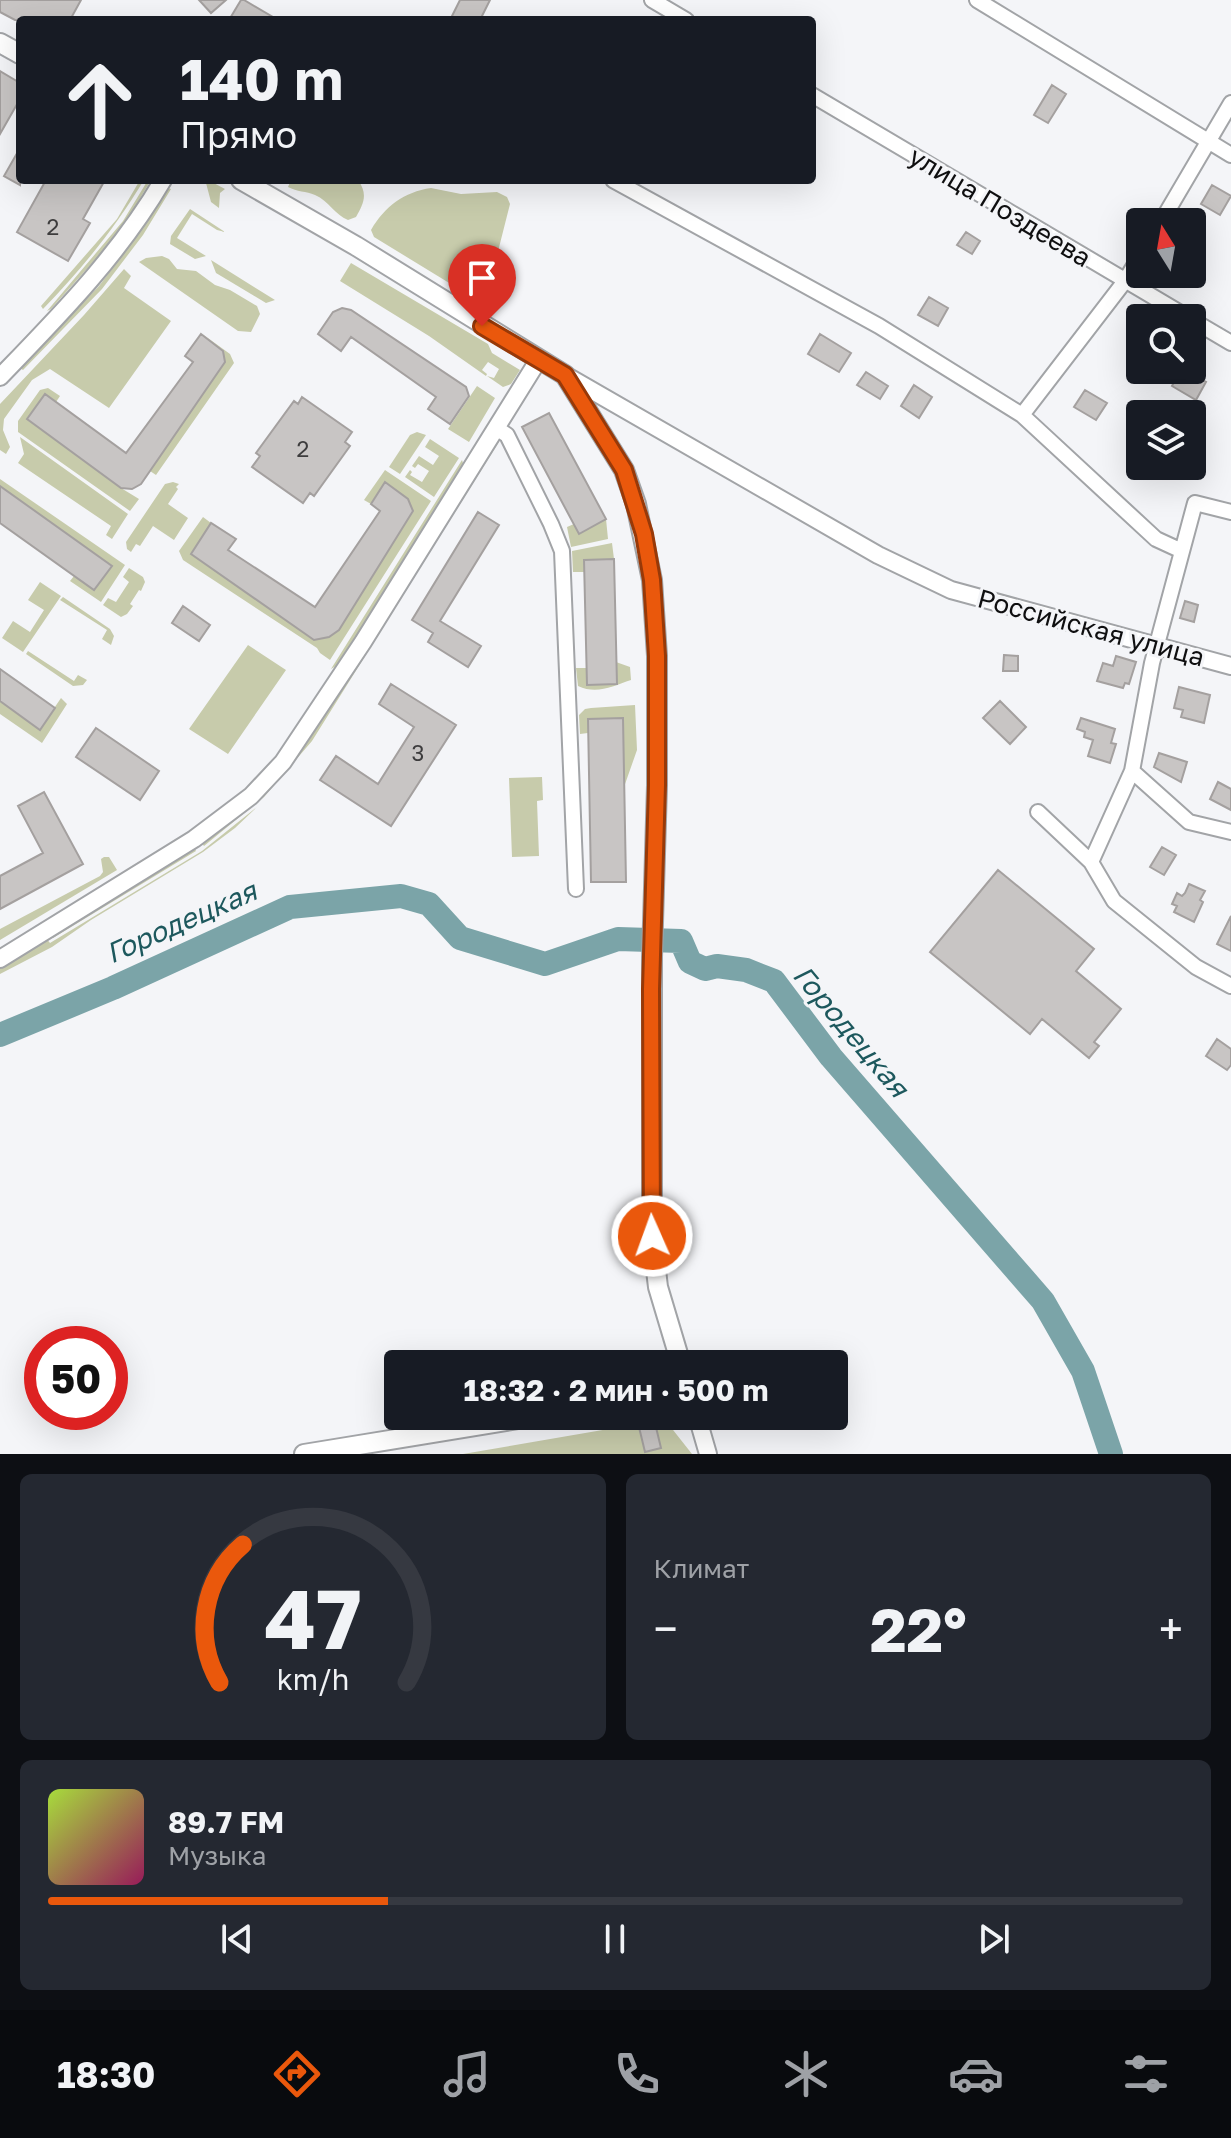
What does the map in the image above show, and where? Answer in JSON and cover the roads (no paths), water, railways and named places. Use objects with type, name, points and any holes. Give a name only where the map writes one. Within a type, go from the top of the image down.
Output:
[{"type":"main road","points":[[248,184],[356,246],[565,375],[624,470],[636,504],[649,564],[657,656],[652,957],[652,1236],[658,1287],[677,1350]]},
{"type":"main road","points":[[304,1454],[451,1430]]},
{"type":"street","points":[[652,0],[679,16]]},
{"type":"street","points":[[977,0],[1231,155]]},
{"type":"street","name":"улица Поздеева","points":[[816,97],[1164,304]]},
{"type":"street","points":[[1170,208],[1231,103]]},
{"type":"street","points":[[0,377],[86,288],[127,237],[160,184]]},
{"type":"street","points":[[620,184],[879,326],[1022,415],[1156,539],[1182,551]]},
{"type":"street","points":[[1022,415],[1125,281]]},
{"type":"street","name":"улица Поздеева","points":[[1206,328],[1231,343]]},
{"type":"street","points":[[0,959],[194,839],[263,785],[293,749],[330,693],[539,359]]},
{"type":"street","name":"Российская улица","points":[[565,375],[878,555],[951,590],[1231,666]]},
{"type":"street","points":[[496,428],[507,435],[562,551],[576,889]]},
{"type":"street","points":[[1091,862],[1132,771],[1157,647],[1195,503],[1231,512]]},
{"type":"street","points":[[1132,771],[1189,822],[1231,832]]},
{"type":"street","points":[[1038,812],[1091,862],[1114,901],[1196,967],[1231,986]]},
{"type":"street","points":[[701,1430],[708,1454]]},
{"type":"waterway","name":"Городецкая","points":[[0,1035],[113,988],[290,907],[401,896],[429,904],[460,938],[545,964],[618,939],[681,941],[690,962],[705,969],[717,966],[746,970],[774,981],[831,1057],[1043,1301],[1083,1371],[1111,1454]]}]
